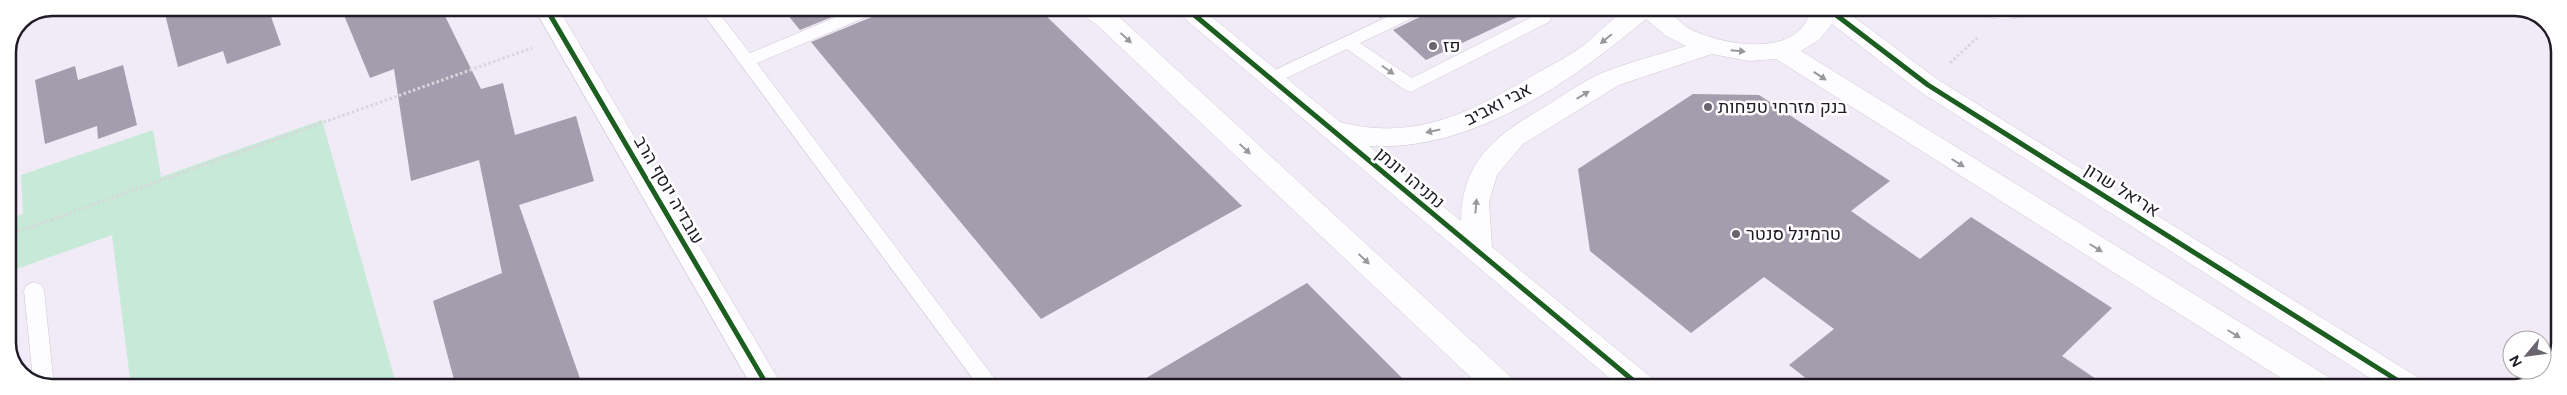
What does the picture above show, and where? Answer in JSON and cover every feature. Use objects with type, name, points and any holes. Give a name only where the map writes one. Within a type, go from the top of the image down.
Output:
[{"type":"street","name":"עובדיה יוסף הרב","points":[[551,16],[763,378]]},
{"type":"street","points":[[1102,16],[1492,379]]},
{"type":"street","name":"נתניהו יונתן","points":[[1196,16],[1631,379]]},
{"type":"street","name":"אבי ואביב","points":[[1330,128],[1357,136],[1381,138],[1411,135],[1464,123],[1493,111],[1591,52],[1634,17]]},
{"type":"street","points":[[1657,17],[1684,36],[1711,46],[1750,52],[1779,49],[1804,40],[1819,24],[1822,17]]},
{"type":"street","name":"אריאל שרון","points":[[1837,17],[1928,85],[2394,379]]},
{"type":"street","name":"אבי ואביב","points":[[1479,254],[1474,228],[1475,202],[1484,174],[1499,152],[1514,137],[1610,79],[1711,46]]},
{"type":"street","points":[[1779,49],[2305,379]]},
{"type":"lane","points":[[713,16],[985,378]]},
{"type":"lane","points":[[747,61],[852,16]]},
{"type":"lane","points":[[1270,80],[1401,17]]},
{"type":"lane","points":[[1348,42],[1410,86],[1543,18],[1541,17]]},
{"type":"lane","points":[[34,290],[43,378]]},
{"type":"path","points":[[1928,85],[1999,17]]},
{"type":"path","points":[[16,232],[563,37]]},
{"type":"green space","points":[[322,120],[395,378],[130,378],[112,235],[16,269],[16,216],[23,214],[21,175],[153,130],[161,177]]},
{"type":"building","points":[[166,16],[271,16],[281,45],[227,64],[223,51],[178,67]]},
{"type":"building","points":[[344,16],[445,16],[481,89],[503,83],[515,135],[576,116],[594,181],[519,205],[580,378],[454,378],[433,301],[502,273],[479,160],[411,181],[394,69],[370,78]]},
{"type":"building","points":[[789,16],[834,16],[800,30]]},
{"type":"building","points":[[873,16],[1047,16],[1242,206],[1041,319],[811,42]]},
{"type":"building","name":"פז","points":[[1421,17],[1518,17],[1426,60],[1393,30]]},
{"type":"building","points":[[123,65],[137,125],[98,139],[97,126],[45,144],[35,80],[75,66],[78,80]]},
{"type":"building","name":"טרמינל סנטר","points":[[1693,94],[1759,95],[1890,181],[1851,211],[1920,259],[1971,217],[2112,308],[2062,356],[2096,379],[1806,379],[1789,365],[1834,329],[1764,277],[1691,333],[1590,251],[1578,169]]},
{"type":"building","points":[[1307,283],[1403,379],[1145,378]]},
{"type":"cycle path","points":[[551,16],[763,378]]},
{"type":"cycle path","points":[[1196,16],[1631,379]]},
{"type":"cycle path","points":[[1838,17],[1928,85],[2395,379]]},
{"type":"place","name":"פז","points":[[1433,46]]},
{"type":"place","name":"בנק מזרחי טפחות","points":[[1708,107]]},
{"type":"place","name":"טרמינל סנטר","points":[[1736,234]]}]
